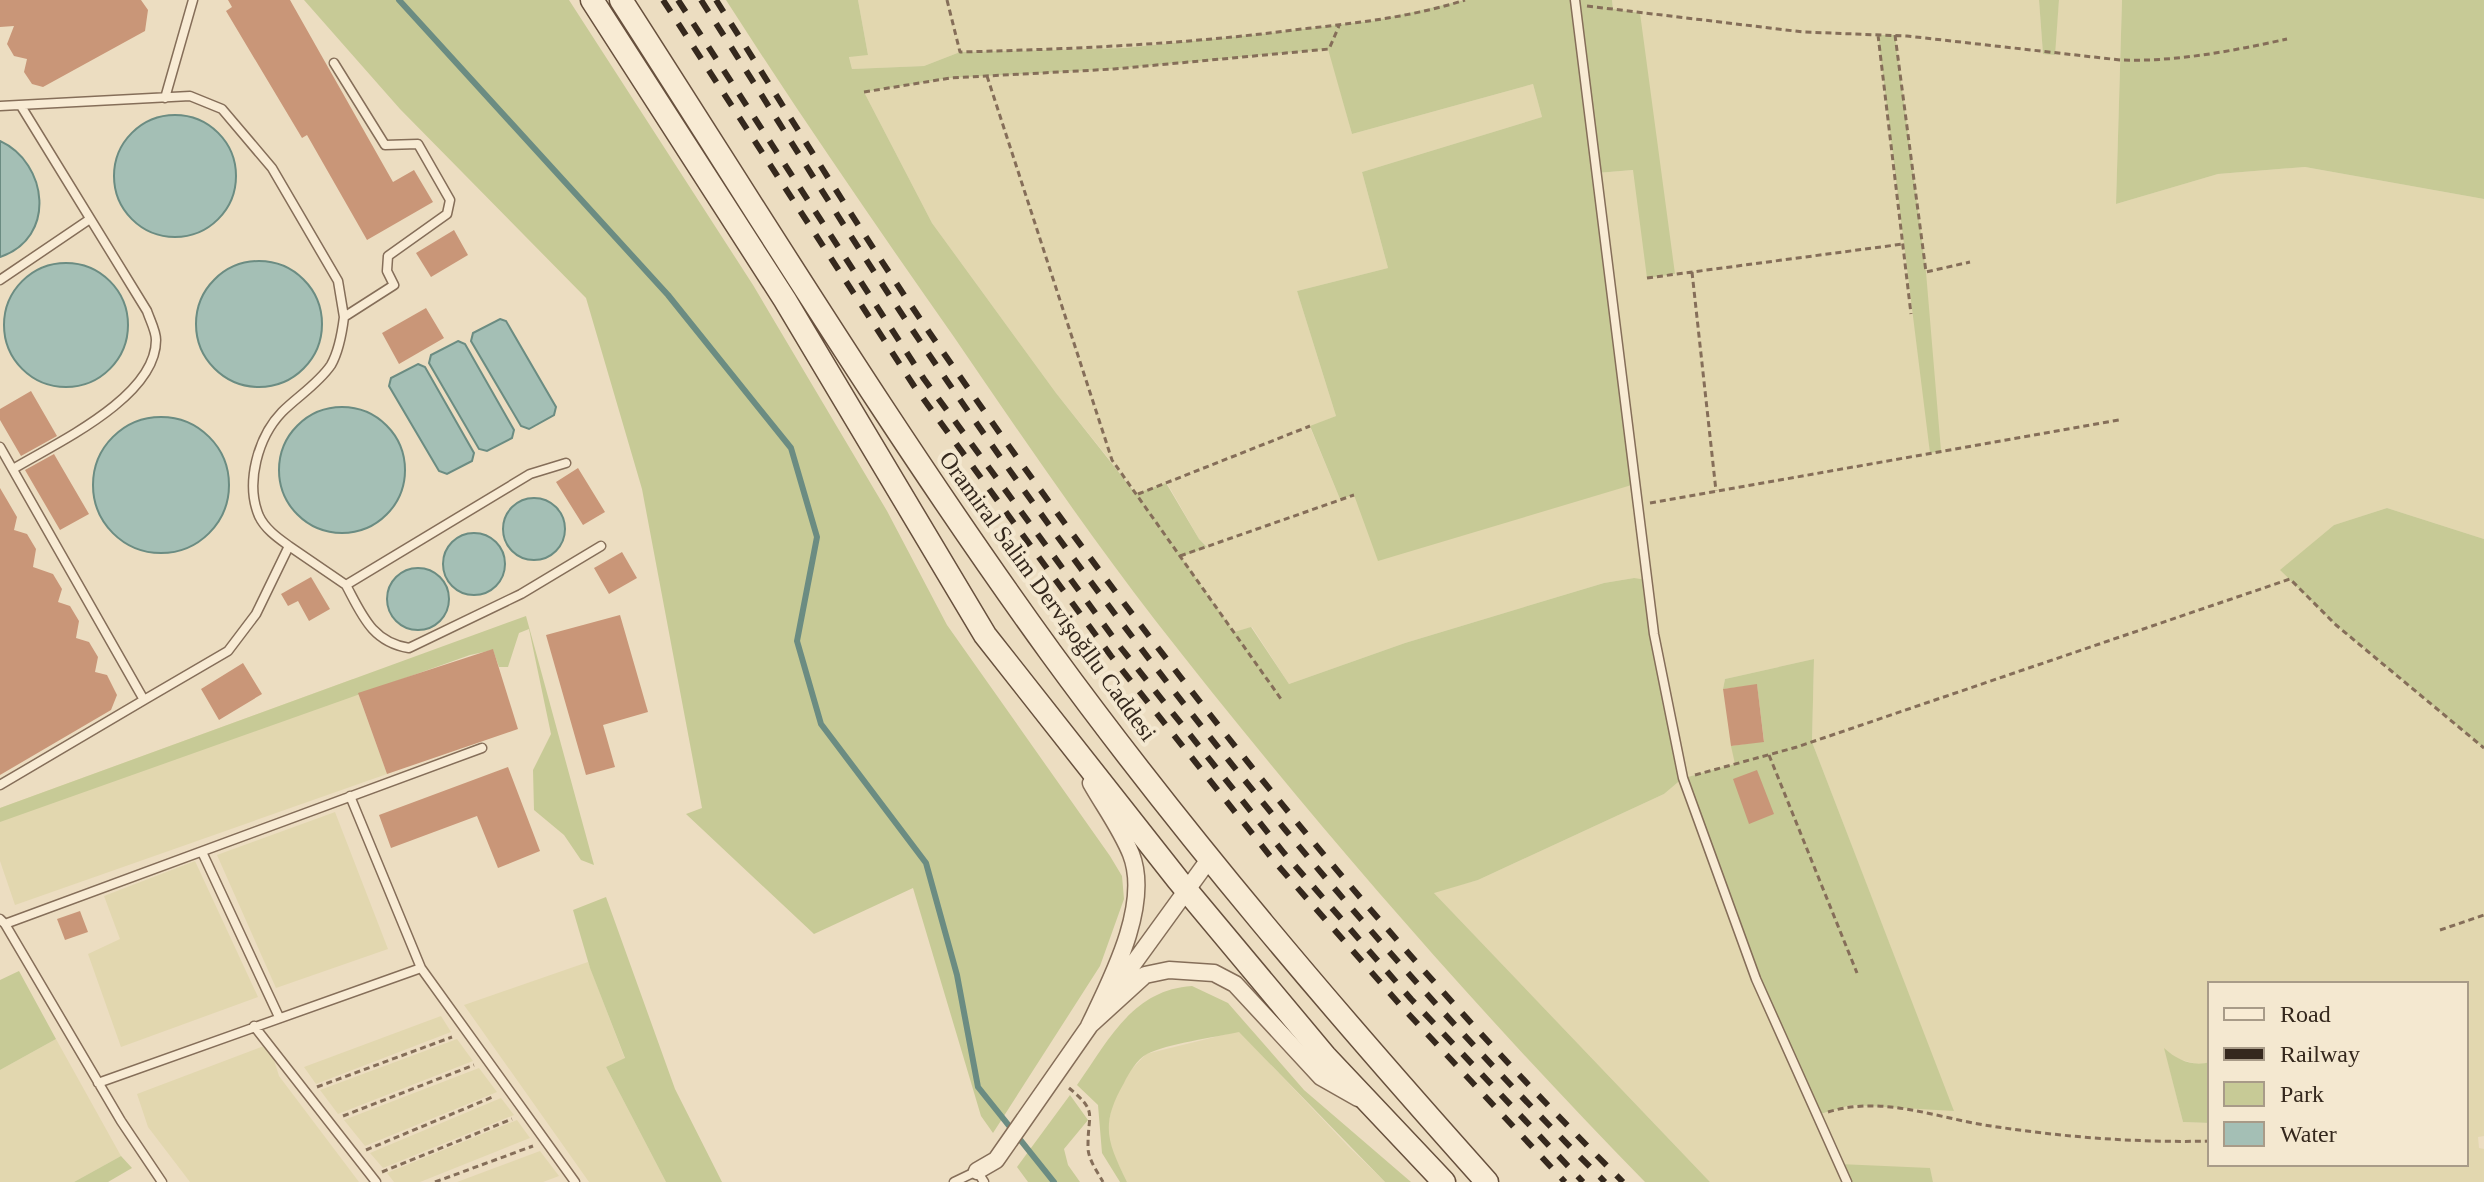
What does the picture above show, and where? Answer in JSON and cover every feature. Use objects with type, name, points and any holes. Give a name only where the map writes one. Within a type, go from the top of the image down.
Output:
[{"type":"main road","points":[[592,0],[785,300],[985,635],[1185,889],[1325,1056],[1444,1182]]},
{"type":"main road","name":"Oramiral Salim Dervişoğllu Caddesi","points":[[621,0],[950,509],[1053,654],[1210,858],[1354,1032],[1487,1182]]},
{"type":"street","points":[[1069,743],[1131,854],[1135,873],[1135,895],[1124,945],[1089,1026]]},
{"type":"street","points":[[980,1176],[996,1160],[1185,889],[1210,858]]},
{"type":"street","points":[[1089,1026],[1145,975],[1169,970],[1214,973],[1235,984],[1321,1077],[1372,1106]]},
{"type":"lane","points":[[165,98],[193,0]]},
{"type":"lane","points":[[1575,2],[1654,634],[1683,778],[1750,965],[1847,1182]]},
{"type":"lane","points":[[334,63],[385,145],[418,144],[450,200],[447,214],[388,256],[387,271],[394,285],[344,317]]},
{"type":"lane","points":[[0,106],[190,96],[212,102],[241,130],[272,168],[332,268],[341,288],[344,317],[338,349],[329,367],[273,424],[259,450],[255,484],[258,514],[289,546],[346,585],[375,634],[394,646],[409,648],[521,594],[601,546]]},
{"type":"lane","points":[[13,469],[114,406],[134,386],[154,353],[156,339],[147,311],[21,106]]},
{"type":"lane","points":[[0,280],[90,219]]},
{"type":"lane","points":[[0,447],[144,700]]},
{"type":"lane","points":[[346,585],[530,474],[566,463]]},
{"type":"lane","points":[[0,785],[203,669],[233,645],[256,614],[289,546]]},
{"type":"lane","points":[[162,1182],[98,1083],[2,922],[482,748]]},
{"type":"lane","points":[[350,796],[421,968],[575,1182]]},
{"type":"lane","points":[[202,852],[279,1017]]},
{"type":"lane","points":[[98,1083],[421,968]]},
{"type":"lane","points":[[254,1026],[374,1179]]},
{"type":"lane","points":[[954,1182],[980,1176]]},
{"type":"path","points":[[947,0],[960,52],[1124,48],[1339,25],[1465,0]]},
{"type":"path","points":[[1575,2],[1803,32],[1895,35],[2084,58],[2145,61],[2222,53],[2287,39]]},
{"type":"path","points":[[864,92],[950,78],[1114,69],[1329,49],[1339,25]]},
{"type":"path","points":[[1878,35],[1911,314]]},
{"type":"path","points":[[1895,35],[1926,272],[1970,262]]},
{"type":"path","points":[[987,76],[1112,460],[1281,699]]},
{"type":"path","points":[[1647,278],[1903,244]]},
{"type":"path","points":[[1692,272],[1716,491]]},
{"type":"path","points":[[1638,505],[2119,420]]},
{"type":"path","points":[[1137,494],[1310,426]]},
{"type":"path","points":[[1180,556],[1354,495]]},
{"type":"path","points":[[1683,778],[1769,755],[2290,579],[2336,625],[2484,748]]},
{"type":"path","points":[[1769,755],[1857,973]]},
{"type":"path","points":[[2440,930],[2484,915]]},
{"type":"path","points":[[306,1092],[467,1031]]},
{"type":"path","points":[[328,1121],[488,1060]]},
{"type":"path","points":[[1051,1079],[1088,1104],[1092,1115],[1087,1148],[1103,1182]]},
{"type":"path","points":[[355,1155],[509,1090]]},
{"type":"path","points":[[1817,1115],[1851,1105],[1880,1106],[1990,1126],[2161,1142],[2208,1141]]},
{"type":"path","points":[[374,1179],[526,1113]]},
{"type":"path","points":[[435,1182],[546,1141]]},
{"type":"shaded area","points":[[858,0],[1465,0],[1378,20],[1270,33],[1124,48],[960,52],[924,66],[852,69],[849,56],[868,55]]},
{"type":"shaded area","points":[[1612,0],[2039,0],[2043,53],[2054,55],[2059,0],[2122,0],[2116,204],[2218,174],[2305,167],[2484,199],[2484,539],[2387,508],[2334,525],[2281,570],[2386,667],[2484,748],[2484,1136],[2478,1137],[2479,1148],[2484,1149],[2484,1182],[1933,1182],[1929,1168],[1847,1182],[1710,1182],[1433,892],[1478,880],[1664,794],[1683,778],[1634,578],[1604,583],[1405,643],[1289,684],[1252,627],[1234,632],[1180,556],[1207,546],[1199,539],[1167,483],[1137,494],[1056,393],[932,223],[864,92],[950,78],[1114,69],[1329,49],[1352,134],[1533,84],[1542,117],[1362,172],[1388,268],[1297,291],[1336,416],[1310,427],[1340,499],[1354,495],[1597,173],[1634,170],[1648,278]],"holes":[[[1814,659],[1812,742],[1953,1110],[1851,1105],[1818,1115],[1684,778],[1736,764],[1723,689],[1725,679]]]},
{"type":"shaded area","points":[[353,679],[387,774],[15,905],[0,861],[0,808]]},
{"type":"shaded area","points":[[335,812],[388,949],[276,988],[217,855]]},
{"type":"shaded area","points":[[195,861],[258,997],[121,1047],[88,954],[120,939],[104,896]]},
{"type":"shaded area","points":[[588,962],[625,1059],[606,1067],[666,1182],[589,1182],[464,1005]]},
{"type":"shaded area","points":[[441,1016],[451,1032],[316,1084],[304,1067]]},
{"type":"shaded area","points":[[1239,1031],[1385,1182],[1127,1182],[1109,1146],[1107,1131],[1113,1102],[1130,1071],[1146,1054]]},
{"type":"shaded area","points":[[56,1039],[121,1156],[74,1182],[0,1182],[0,1070]]},
{"type":"shaded area","points":[[457,1039],[473,1061],[338,1114],[320,1090]]},
{"type":"shaded area","points":[[269,1044],[279,1076],[359,1182],[190,1182],[148,1127],[137,1094]]},
{"type":"shaded area","points":[[479,1068],[497,1092],[365,1146],[344,1120]]},
{"type":"shaded area","points":[[501,1098],[514,1115],[383,1168],[370,1153]]},
{"type":"shaded area","points":[[517,1120],[530,1138],[420,1182],[394,1182],[387,1173]]},
{"type":"shaded area","points":[[540,1151],[559,1176],[543,1182],[457,1182]]},
{"type":"green space","points":[[304,0],[569,0],[753,285],[887,511],[947,625],[1110,856],[1122,876],[1124,899],[1100,966],[993,1133],[981,1116],[913,888],[814,934],[686,814],[702,808],[642,489],[586,298],[400,109]]},
{"type":"green space","points":[[726,0],[858,0],[868,55],[849,57],[852,69],[924,66],[960,52],[1124,48],[1270,33],[1378,20],[1465,0],[1612,0],[1613,9],[1640,13],[1675,274],[1647,278],[1633,170],[1597,173],[1635,484],[1378,561],[1354,495],[1340,499],[1310,426],[1336,416],[1297,291],[1388,268],[1362,172],[1542,117],[1533,84],[1352,134],[1328,49],[1114,69],[950,78],[864,92],[932,223],[1056,393],[1136,494],[1166,483],[1199,539],[1207,547],[1181,557],[1234,632],[1251,627],[1289,684],[1405,643],[1604,583],[1634,578],[1647,580],[1684,778],[1735,764],[1731,746],[1764,741],[1757,685],[1723,689],[1725,679],[1814,659],[1812,742],[1954,1111],[1851,1105],[1817,1115],[1756,979],[1683,778],[1664,794],[1478,880],[1434,893],[1710,1182],[1645,1182],[1517,1047],[1392,908],[1155,620],[1027,444],[838,170]]},
{"type":"green space","points":[[2039,0],[2059,0],[2055,55],[2043,54]]},
{"type":"green space","points":[[2122,0],[2484,0],[2484,199],[2305,167],[2218,174],[2116,204]]},
{"type":"green space","points":[[1878,35],[1895,35],[1926,272],[1941,451],[1930,453]]},
{"type":"green space","points":[[2387,508],[2484,539],[2484,748],[2336,625],[2280,570],[2334,525]]},
{"type":"green space","points":[[526,616],[594,865],[581,860],[564,835],[534,810],[533,770],[551,734],[529,629],[519,633],[508,667],[499,667],[493,650],[470,655],[0,822],[0,808]]},
{"type":"green space","points":[[606,897],[675,1089],[722,1182],[666,1182],[606,1067],[625,1058],[590,968],[573,910]]},
{"type":"green space","points":[[19,971],[56,1039],[0,1070],[0,980]]},
{"type":"green space","points":[[1192,986],[1228,1003],[1304,1090],[1411,1182],[1385,1182],[1239,1032],[1166,1047],[1143,1056],[1137,1063],[1116,1098],[1109,1122],[1111,1144],[1127,1182],[1120,1182],[1102,1153],[1098,1105],[1077,1085],[1112,1035],[1138,1007],[1171,990]]},
{"type":"green space","points":[[2164,1048],[2186,1061],[2208,1062],[2208,1123],[2183,1122]]},
{"type":"green space","points":[[1070,1095],[1088,1120],[1064,1149],[1068,1165],[1080,1182],[1028,1182],[1017,1167]]},
{"type":"green space","points":[[121,1156],[132,1168],[108,1182],[74,1182]]},
{"type":"green space","points":[[1839,1164],[1930,1168],[1933,1182],[1847,1182]]},
{"type":"water","points":[[175,115],[198,119],[218,133],[232,153],[236,176],[232,199],[218,219],[198,233],[175,237],[152,233],[132,219],[118,199],[114,176],[118,153],[132,133],[152,119]]},
{"type":"water","points":[[0,141],[16,152],[28,166],[36,182],[39,200],[38,218],[31,234],[18,247],[0,257]]},
{"type":"water","points":[[259,261],[283,266],[304,279],[317,300],[322,324],[317,348],[304,369],[283,382],[259,387],[235,382],[214,369],[201,348],[196,324],[201,300],[214,279],[235,266]]},
{"type":"water","points":[[66,263],[90,268],[110,281],[123,301],[128,325],[123,349],[110,369],[90,382],[66,387],[42,382],[22,369],[9,349],[4,325],[9,301],[22,281],[42,268]]},
{"type":"water","points":[[500,319],[506,321],[556,407],[554,415],[529,429],[521,426],[471,341],[473,333]]},
{"type":"water","points":[[458,341],[465,344],[514,430],[512,438],[487,451],[479,449],[429,363],[431,355]]},
{"type":"water","points":[[418,364],[425,367],[474,453],[472,461],[447,474],[439,471],[389,386],[391,378]]},
{"type":"water","points":[[342,407],[366,412],[386,426],[400,446],[405,470],[400,494],[386,514],[366,528],[342,533],[318,528],[298,514],[284,494],[279,470],[284,446],[298,426],[318,412]]},
{"type":"water","points":[[161,417],[187,422],[209,437],[224,459],[229,485],[224,511],[209,533],[187,548],[161,553],[135,548],[113,533],[98,511],[93,485],[98,459],[113,437],[135,422]]},
{"type":"water","points":[[528,498],[540,498],[556,507],[563,517],[563,541],[556,551],[540,560],[528,560],[508,546],[503,535],[503,523],[517,503]]},
{"type":"water","points":[[468,533],[480,533],[496,542],[503,552],[503,576],[496,586],[480,595],[468,595],[448,581],[443,570],[443,558],[457,538]]},
{"type":"water","points":[[412,568],[424,568],[440,577],[447,587],[447,611],[440,621],[424,630],[412,630],[392,616],[387,605],[387,593],[401,573]]},
{"type":"building","points":[[0,0],[141,0],[148,10],[145,31],[43,87],[32,84],[24,72],[27,59],[14,56],[7,44],[14,26],[0,27]]},
{"type":"building","points":[[228,0],[290,0],[393,182],[414,170],[433,202],[367,240],[307,135],[302,138],[226,11],[232,7]]},
{"type":"building","points":[[454,230],[468,255],[431,277],[416,253]]},
{"type":"building","points":[[426,308],[444,338],[399,364],[382,333]]},
{"type":"building","points":[[31,391],[57,436],[21,456],[0,420],[0,409]]},
{"type":"building","points":[[54,454],[89,514],[60,530],[25,470]]},
{"type":"building","points":[[578,468],[605,512],[583,525],[556,482]]},
{"type":"building","points":[[0,488],[17,517],[14,530],[27,534],[36,549],[33,567],[53,574],[62,589],[58,602],[70,606],[79,621],[76,638],[89,642],[98,657],[95,672],[107,675],[117,695],[111,710],[0,775]]},
{"type":"building","points":[[622,552],[637,578],[609,594],[594,568]]},
{"type":"building","points":[[311,577],[330,609],[309,621],[298,601],[288,606],[281,594]]},
{"type":"building","points":[[620,615],[648,712],[603,725],[615,767],[586,775],[546,635]]},
{"type":"building","points":[[493,649],[518,729],[387,774],[358,693]]},
{"type":"building","points":[[243,663],[262,694],[219,720],[201,689]]},
{"type":"building","points":[[1757,684],[1764,742],[1731,746],[1723,689]]},
{"type":"building","points":[[508,767],[540,851],[498,868],[477,816],[391,848],[379,815]]},
{"type":"building","points":[[1757,770],[1774,814],[1749,824],[1733,779]]},
{"type":"building","points":[[80,911],[88,932],[65,940],[57,919]]},
{"type":"waterway","points":[[399,0],[668,295],[791,448],[817,537],[797,641],[821,724],[926,863],[957,975],[978,1087],[1054,1182]]},
{"type":"railway","points":[[663,0],[914,386],[1111,656],[1274,861],[1402,1007],[1565,1182]]},
{"type":"railway","points":[[678,0],[924,379],[1121,648],[1284,853],[1411,999],[1583,1182]]},
{"type":"railway","points":[[701,0],[910,326],[1093,585],[1254,792],[1338,893],[1425,992],[1605,1182]]},
{"type":"railway","points":[[716,0],[921,320],[1028,473],[1187,685],[1354,891],[1441,990],[1623,1182]]}]
